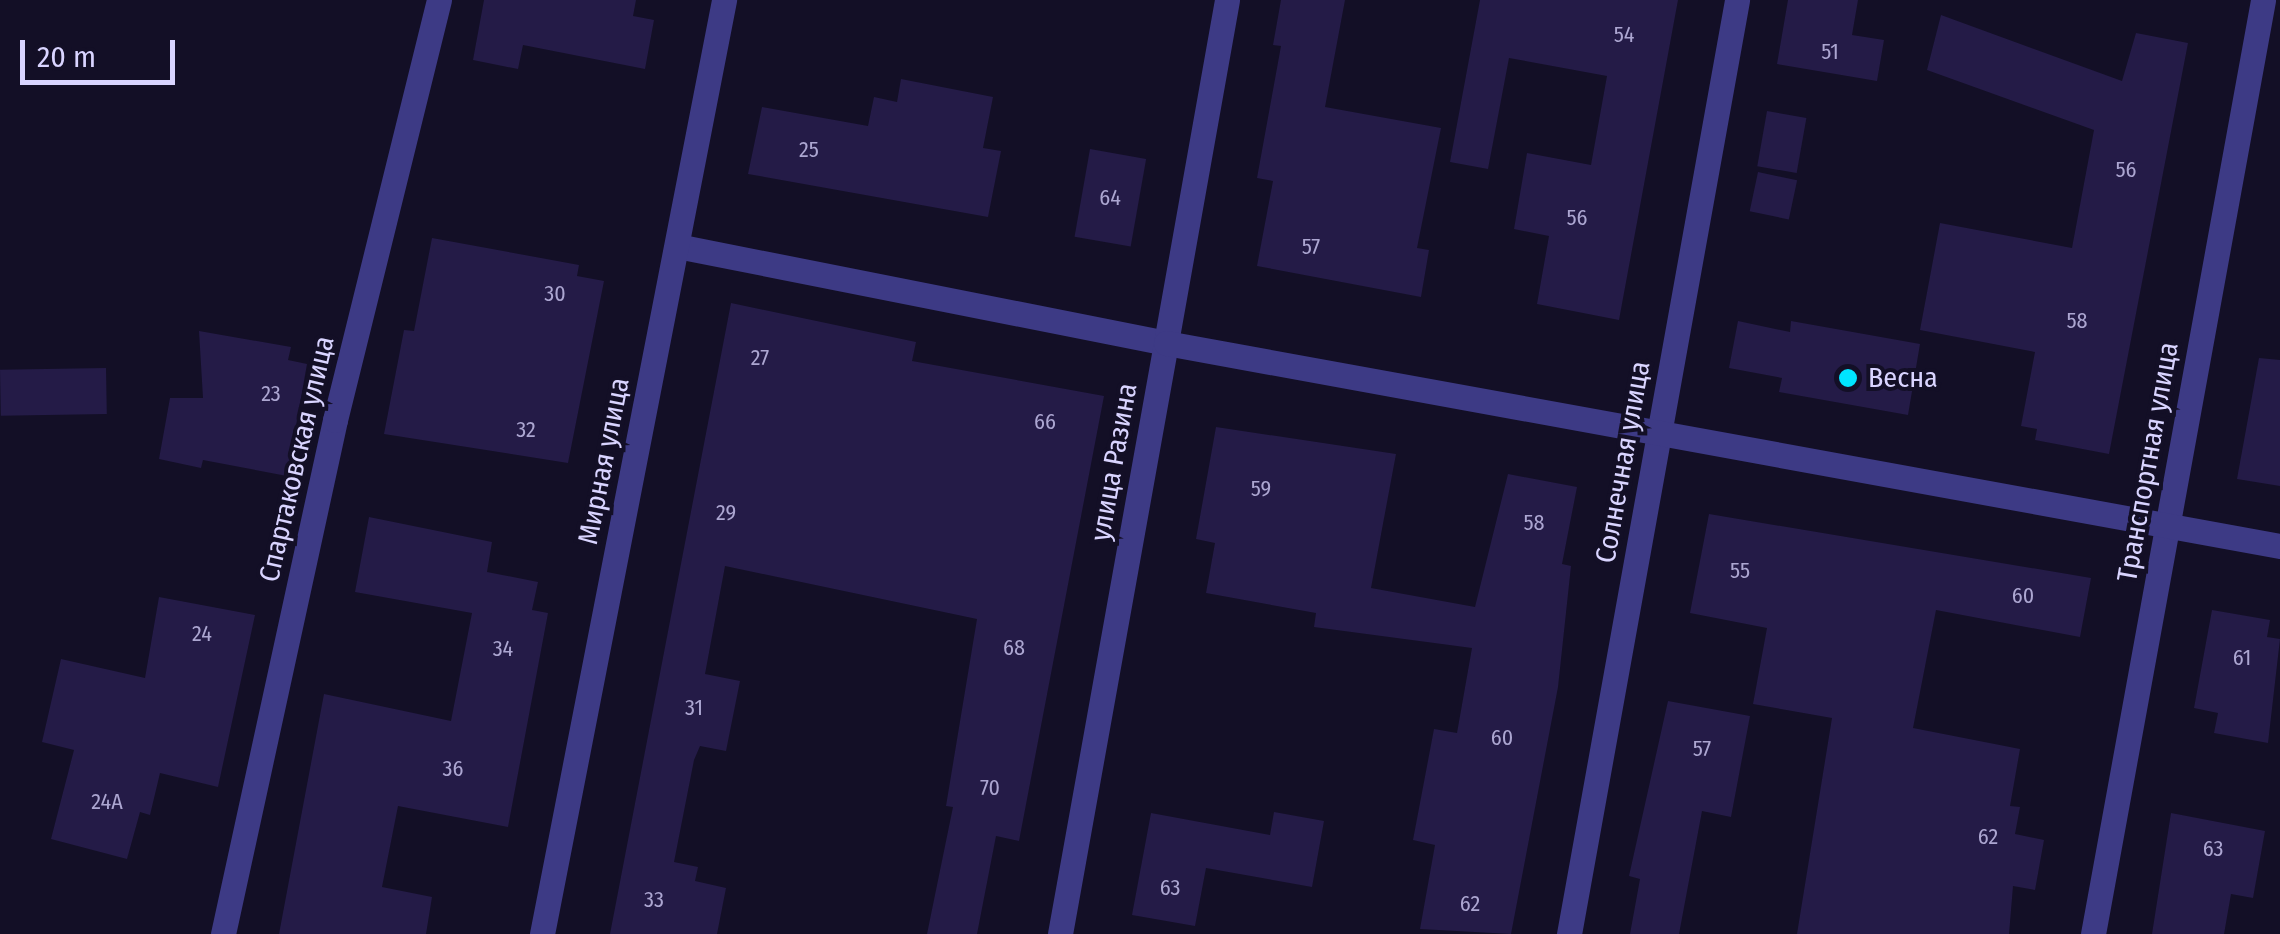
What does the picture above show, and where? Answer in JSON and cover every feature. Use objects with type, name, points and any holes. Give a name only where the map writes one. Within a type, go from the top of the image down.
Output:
[{"type":"street","name":"Спартаковская улица","points":[[222,934],[335,420],[439,0]]},
{"type":"street","name":"Мирная улица","points":[[542,934],[724,0]]},
{"type":"street","name":"улица Разина","points":[[1060,934],[1227,0]]},
{"type":"street","name":"Солнечная улица","points":[[1569,934],[1738,0]]},
{"type":"street","name":"Транспортная улица","points":[[2093,934],[2263,0]]},
{"type":"street","points":[[677,246],[1166,343],[2280,546]]},
{"type":"building","points":[[484,0],[636,0],[633,16],[654,20],[645,69],[523,45],[518,69],[473,60]]},
{"type":"building","points":[[1281,0],[1345,0],[1325,107],[1441,128],[1417,248],[1429,250],[1421,297],[1257,266],[1273,181],[1257,178],[1281,46],[1273,45]]},
{"type":"building","points":[[1480,0],[1678,0],[1619,320],[1537,304],[1549,236],[1514,229],[1527,153],[1591,165],[1607,76],[1509,58],[1488,169],[1450,162]]},
{"type":"building","points":[[1788,0],[1858,0],[1852,35],[1884,40],[1877,81],[1777,64]]},
{"type":"building","points":[[1941,15],[2122,81],[2136,33],[2188,43],[2109,454],[2035,440],[2037,429],[2021,426],[2035,352],[1920,330],[1940,223],[2072,248],[2094,130],[1927,70]]},
{"type":"building","points":[[901,79],[993,97],[983,148],[1001,151],[988,217],[748,174],[762,107],[868,126],[874,97],[897,102]]},
{"type":"building","points":[[1767,111],[1806,118],[1797,173],[1757,166]]},
{"type":"building","points":[[1090,149],[1146,159],[1131,247],[1075,237]]},
{"type":"building","points":[[1758,172],[1797,180],[1789,219],[1750,211]]},
{"type":"building","points":[[432,238],[579,265],[577,276],[604,281],[568,463],[384,434],[404,330],[414,331]]},
{"type":"building","points":[[731,303],[916,342],[912,361],[1104,396],[1019,841],[996,836],[977,934],[927,934],[953,807],[946,806],[977,619],[725,566],[705,674],[740,681],[726,751],[700,746],[694,760],[674,862],[698,867],[695,881],[726,888],[717,934],[610,934]]},
{"type":"building","name":"Весна","points":[[1738,321],[1790,332],[1791,321],[1920,344],[1908,415],[1779,392],[1782,378],[1729,368]]},
{"type":"building","points":[[199,331],[291,347],[288,360],[307,364],[287,476],[203,460],[201,468],[159,459],[170,398],[203,398]]},
{"type":"building","points":[[2259,358],[2280,360],[2280,486],[2237,479]]},
{"type":"building","points":[[106,368],[107,414],[1,416],[0,370]]},
{"type":"building","points":[[1216,427],[1396,454],[1371,588],[1475,607],[1508,474],[1577,487],[1562,564],[1571,566],[1558,687],[1511,934],[1420,929],[1435,845],[1413,840],[1434,729],[1457,733],[1472,648],[1314,627],[1316,613],[1206,593],[1215,543],[1196,539]]},
{"type":"building","points":[[1709,514],[2091,578],[2080,637],[1936,610],[1913,728],[2020,749],[2010,806],[2020,807],[2015,834],[2044,840],[2035,890],[2013,886],[2009,934],[1797,934],[1832,718],[1753,704],[1767,628],[1690,613]]},
{"type":"building","points":[[369,517],[492,542],[487,572],[538,582],[532,610],[548,613],[508,827],[398,806],[382,887],[432,897],[426,934],[279,934],[324,694],[451,721],[472,613],[355,592]]},
{"type":"building","points":[[159,597],[255,615],[218,787],[160,773],[150,815],[140,812],[127,859],[51,839],[74,750],[42,742],[61,659],[145,678]]},
{"type":"building","points":[[2212,610],[2270,620],[2267,637],[2280,639],[2268,743],[2214,733],[2218,713],[2194,708]]},
{"type":"building","points":[[1668,701],[1750,716],[1731,817],[1702,811],[1679,934],[1630,934],[1640,879],[1629,876]]},
{"type":"building","points":[[1274,812],[1324,821],[1312,887],[1206,868],[1195,926],[1132,915],[1151,813],[1270,835]]},
{"type":"building","points":[[2171,813],[2265,831],[2253,898],[2231,894],[2224,934],[2152,934]]},
{"type":"place","name":"Весна","points":[[1848,378]]}]
